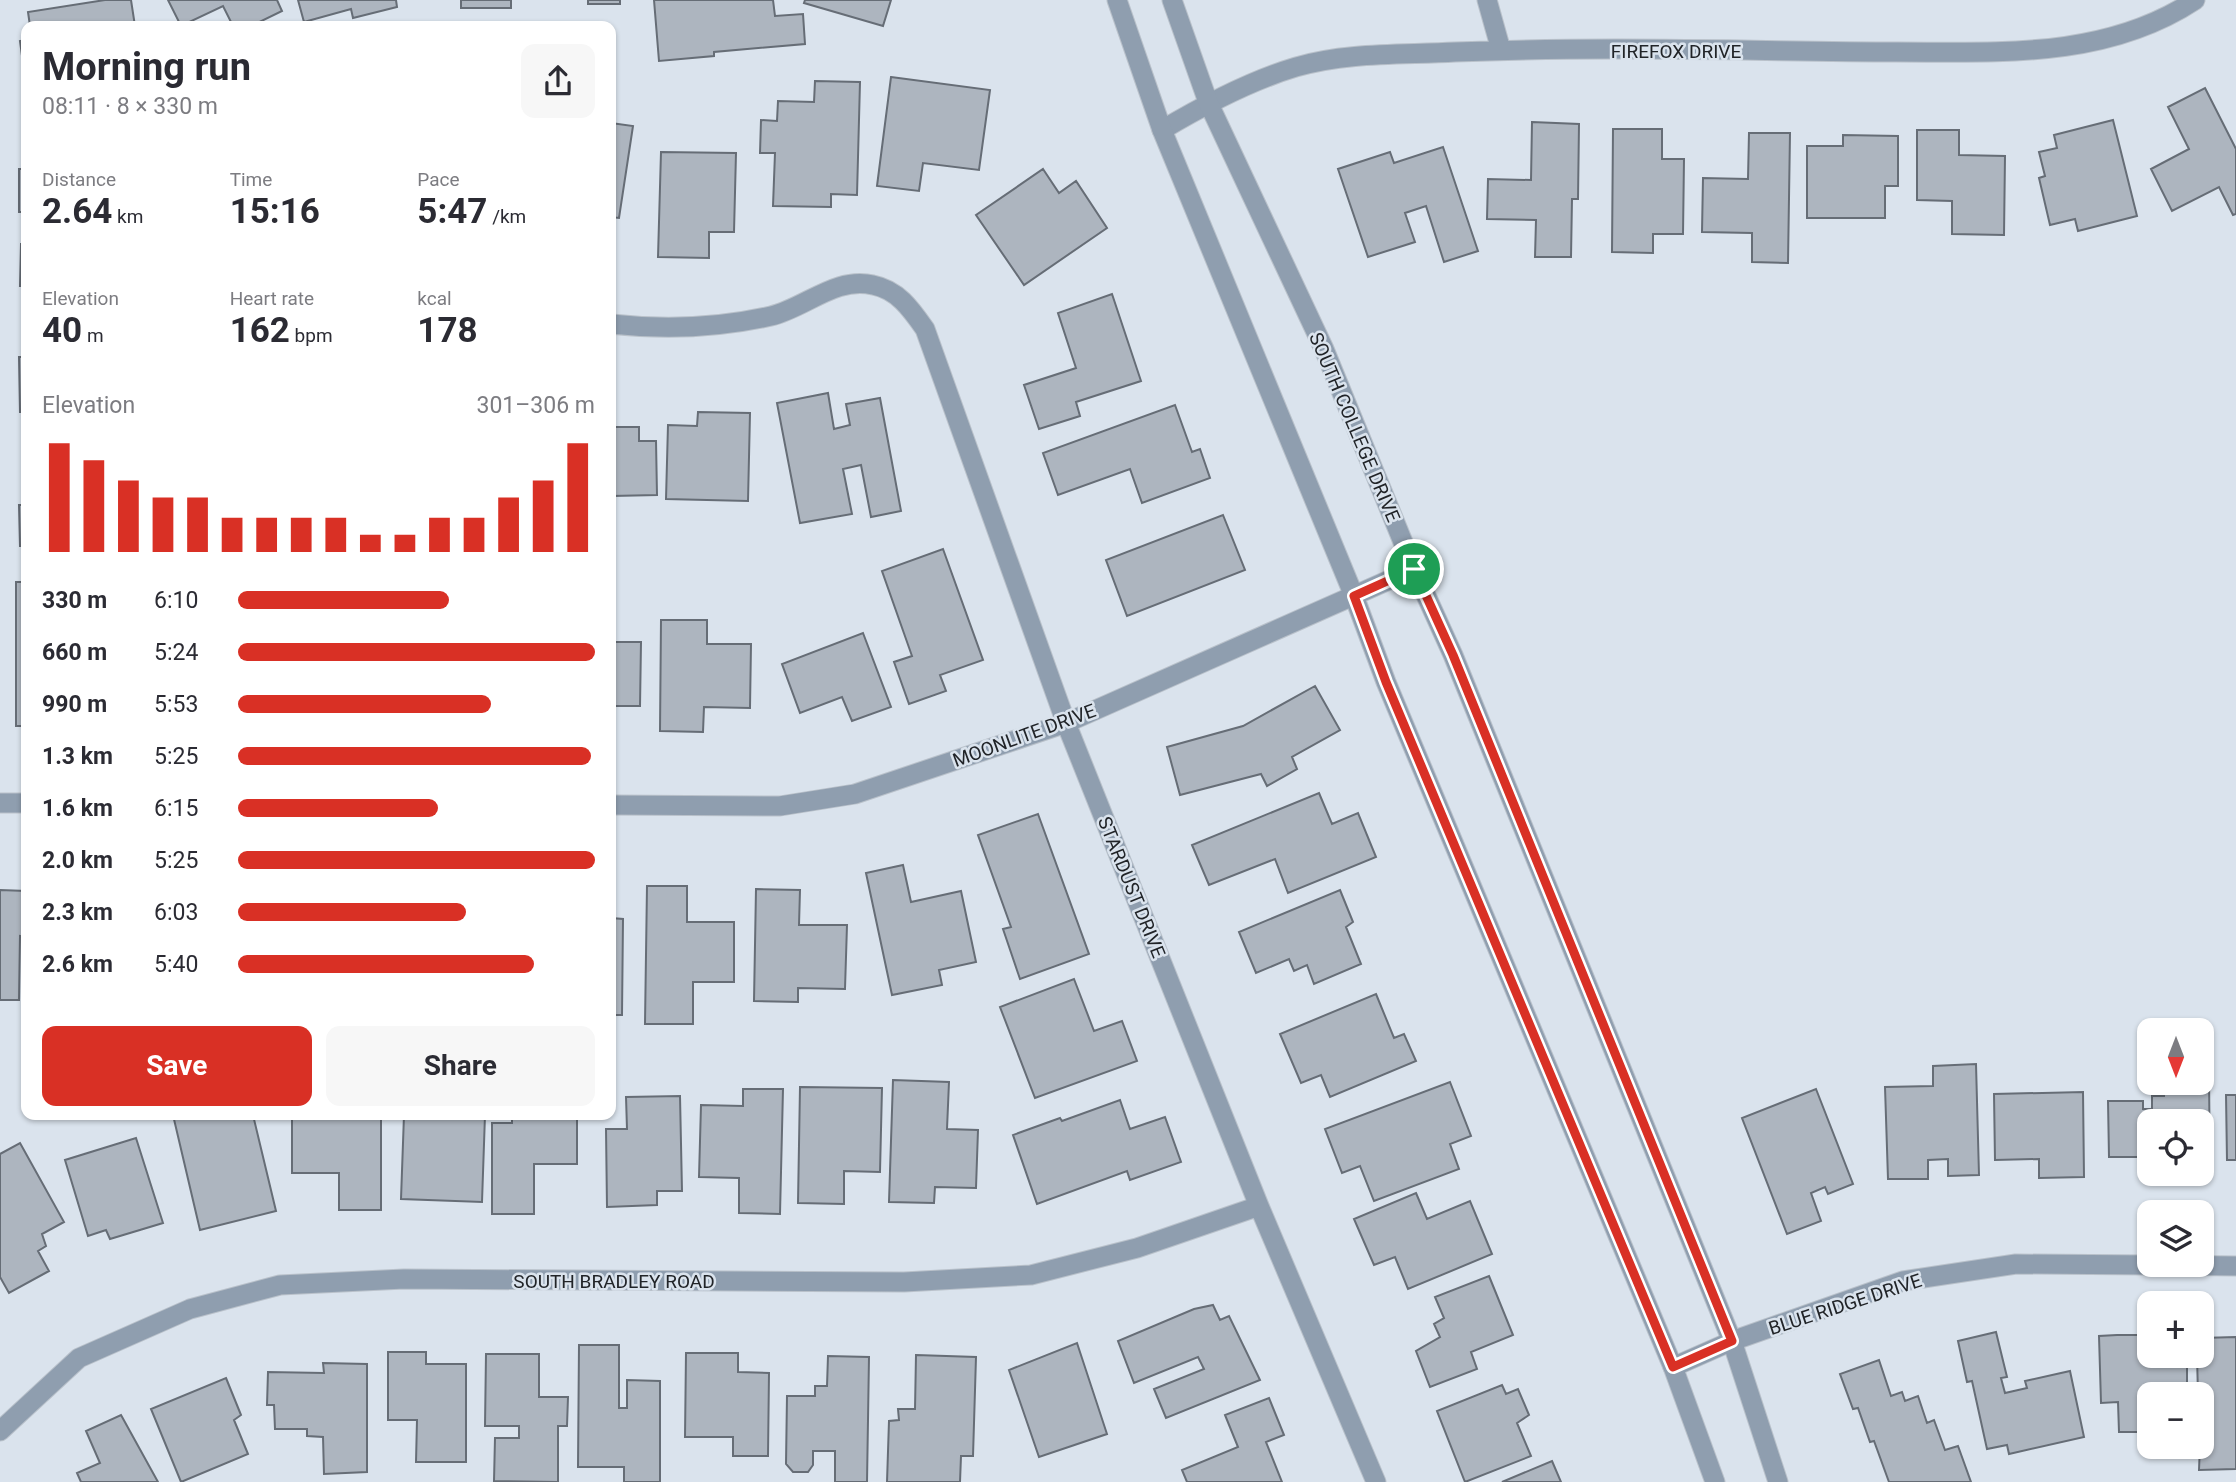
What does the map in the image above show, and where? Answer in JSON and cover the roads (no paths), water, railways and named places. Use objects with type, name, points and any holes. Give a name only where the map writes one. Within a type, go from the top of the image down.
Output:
[{"type":"street","points":[[1117,0],[1162,130],[1354,596],[1391,695],[1673,1367],[1715,1482]]},
{"type":"street","name":"SOUTH COLLEGE DRIVE","points":[[1172,0],[1209,102],[1324,349],[1414,569],[1453,655],[1732,1341],[1778,1482]]},
{"type":"street","points":[[1487,0],[1501,50]]},
{"type":"street","name":"FIREFOX DRIVE","points":[[1162,130],[1209,102],[1296,67],[1341,57],[1501,50],[2022,53],[2113,39],[2173,15],[2195,0]]},
{"type":"street","name":"STARDUST DRIVE","points":[[616,325],[657,329],[724,324],[775,315],[834,288],[857,283],[894,292],[925,329],[1066,723],[1259,1206],[1376,1482]]},
{"type":"street","name":"MOONLITE DRIVE","points":[[616,805],[780,806],[855,794],[1066,723],[1414,569]]},
{"type":"street","points":[[0,803],[21,803]]},
{"type":"street","name":"SOUTH BRADLEY ROAD","points":[[0,1432],[79,1358],[190,1309],[280,1286],[404,1279],[904,1282],[1031,1275],[1137,1248],[1259,1206]]},
{"type":"street","name":"BLUE RIDGE DRIVE","points":[[1673,1367],[1732,1341],[1903,1281],[2016,1264],[2137,1265]]},
{"type":"street","name":"BLUE RIDGE DRIVE","points":[[2214,1266],[2236,1266]]}]
